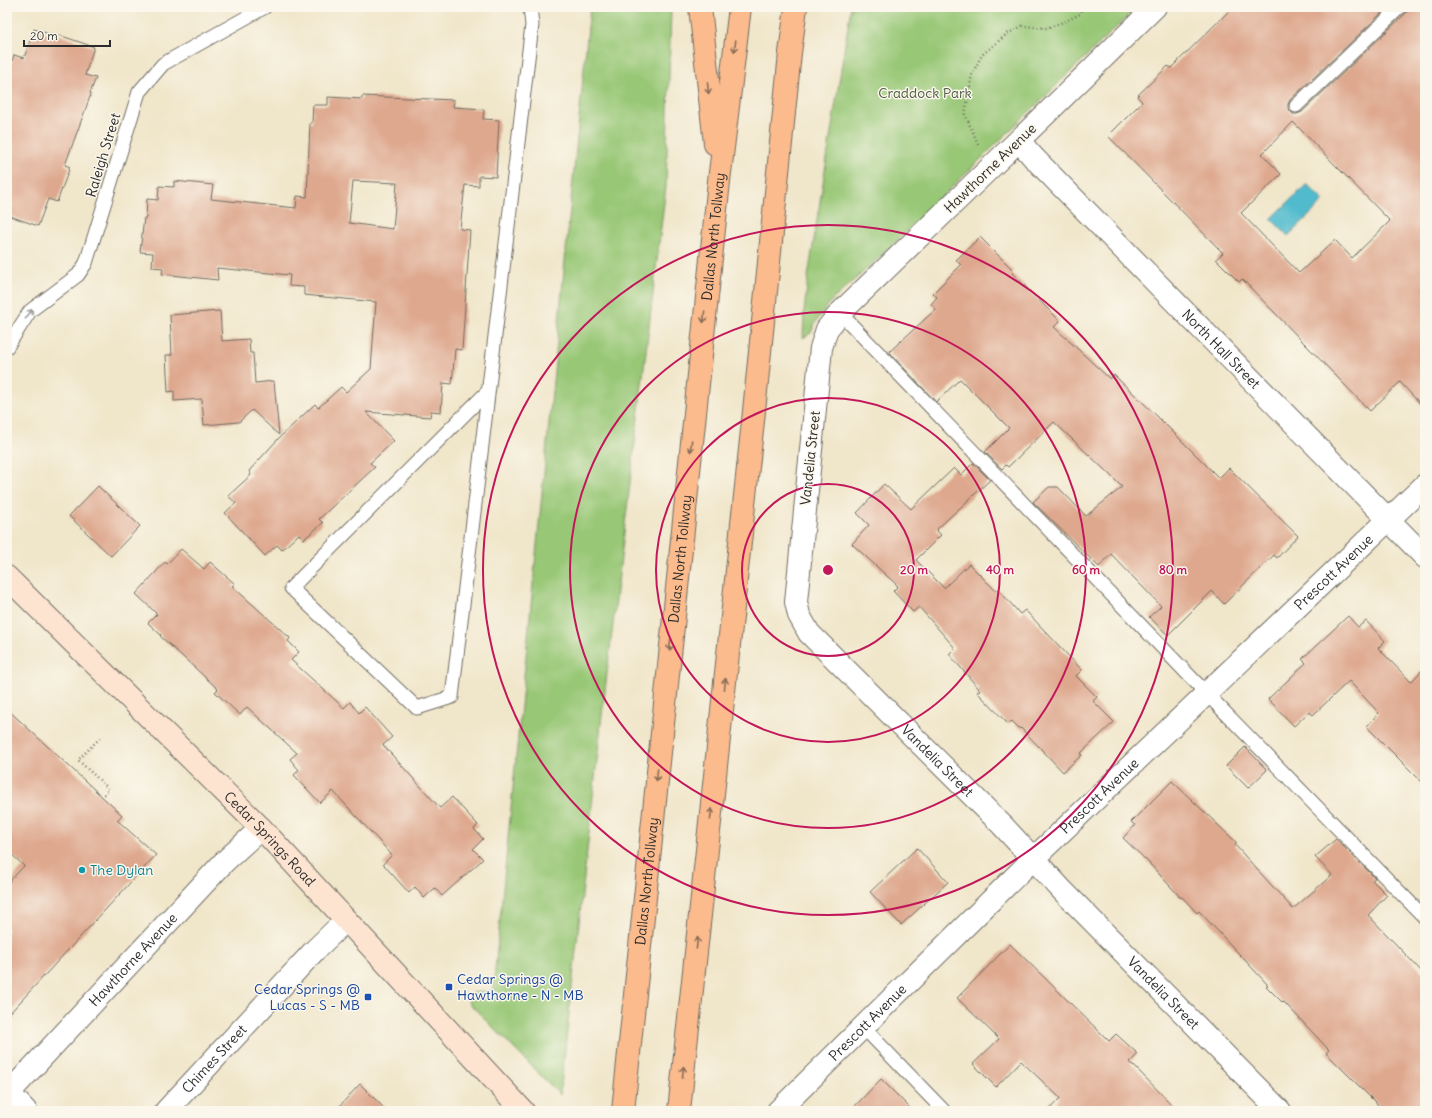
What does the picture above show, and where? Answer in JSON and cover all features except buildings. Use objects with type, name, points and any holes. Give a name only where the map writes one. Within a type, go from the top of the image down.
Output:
[{"type":"highway","points":[[700,7],[719,181]]},
{"type":"highway","name":"Dallas North Tollway","points":[[623,1111],[719,181],[740,7]]},
{"type":"highway","points":[[679,1111],[796,7]]},
{"type":"highway","points":[[790,53],[806,7]]},
{"type":"main road","name":"Cedar Springs Road","points":[[7,577],[261,828],[523,1111]]},
{"type":"street","name":"Hawthorne Avenue","points":[[833,321],[1155,7]]},
{"type":"street","name":"North Hall Street","points":[[1019,141],[1425,557]]},
{"type":"street","name":"Vandelia Street","points":[[833,321],[821,348],[797,581],[796,602],[799,615],[809,633],[1002,825],[1033,859],[1280,1111]]},
{"type":"street","name":"Prescott Avenue","points":[[778,1111],[1033,859],[1425,485]]},
{"type":"street","name":"Hawthorne Avenue","points":[[8,1093],[224,862],[261,828]]},
{"type":"street","name":"Chimes Street","points":[[166,1111],[315,950],[346,920]]},
{"type":"street","points":[[8,1093],[26,1111]]},
{"type":"lane","name":"Raleigh Street","points":[[7,347],[30,311],[78,275],[86,263],[139,92],[163,64],[265,7]]},
{"type":"lane","points":[[488,390],[290,588],[417,708],[452,697],[532,24],[530,7]]},
{"type":"lane","points":[[1296,106],[1400,7]]},
{"type":"lane","points":[[833,321],[1207,694],[1425,918]]},
{"type":"lane","points":[[863,1027],[944,1111]]},
{"type":"path","points":[[978,144],[965,114],[972,74],[982,55],[1007,34],[1022,26],[1047,28],[1080,14],[1082,7]]},
{"type":"path","points":[[100,738],[78,760],[109,789],[102,797]]},
{"type":"green space","points":[[590,7],[671,7],[666,186],[602,715],[560,1095],[468,1002],[473,993],[493,990]]},
{"type":"green space","name":"Craddock Park","points":[[851,7],[1137,7],[879,258],[832,300],[815,323],[811,333],[803,338],[808,277]]},
{"type":"water","points":[[1307,184],[1324,201],[1288,236],[1271,219]]},
{"type":"place","name":"The Dylan","points":[[82,870]]},
{"type":"place","name":"Cedar Springs @ Hawthorne - N - MB","points":[[449,987]]},
{"type":"place","name":"Cedar Springs @ Lucas - S - MB","points":[[368,997]]}]
